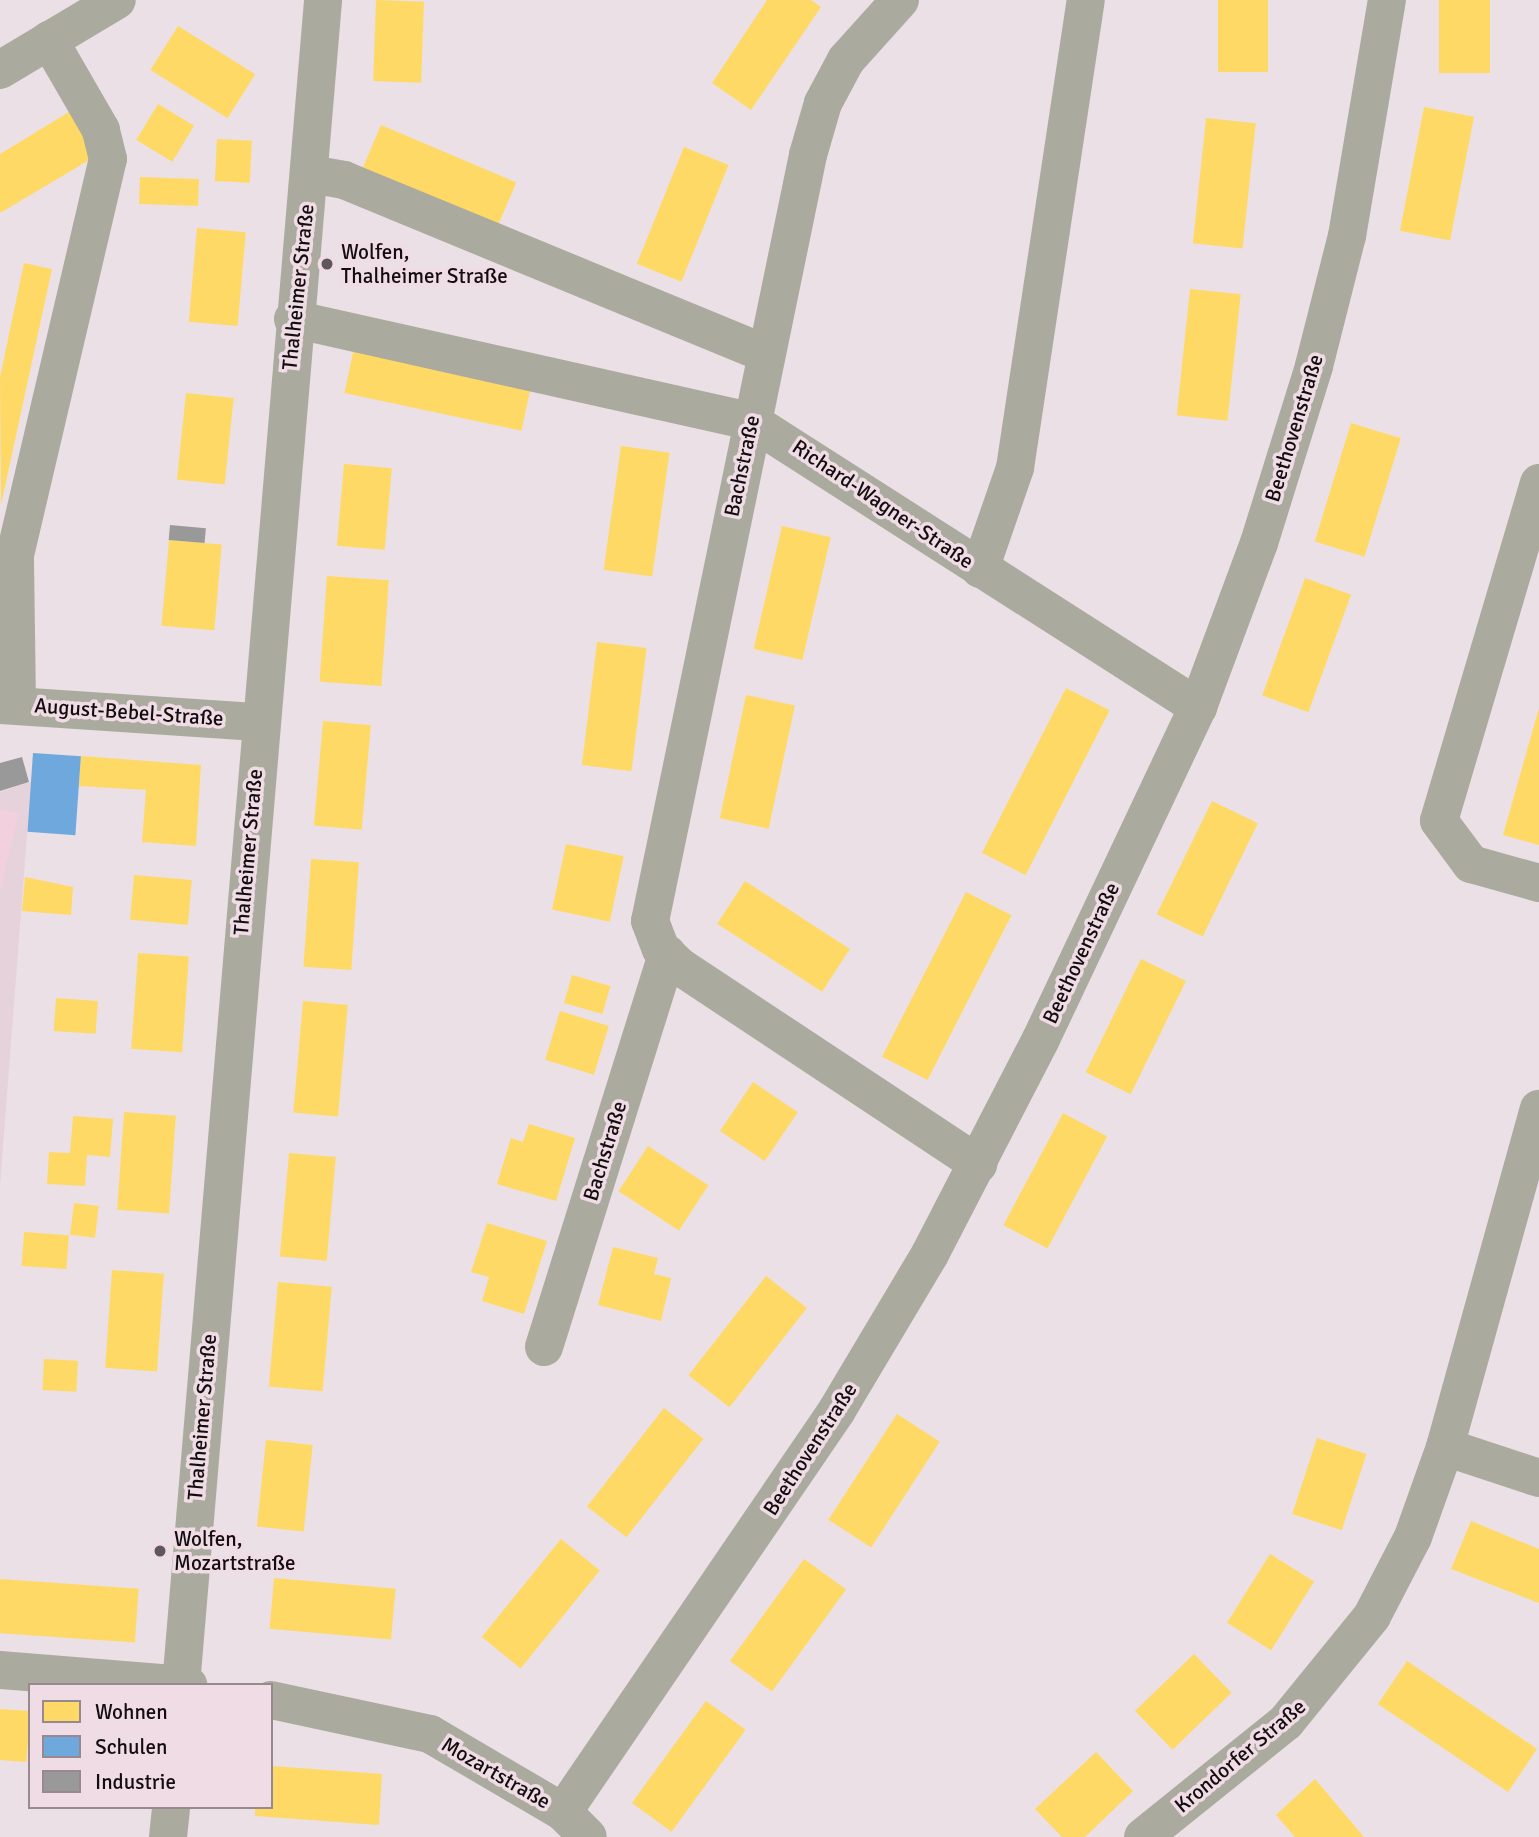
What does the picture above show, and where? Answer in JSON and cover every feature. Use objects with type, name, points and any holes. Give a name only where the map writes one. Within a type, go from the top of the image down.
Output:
[{"type":"street","points":[[0,70],[117,0]]},
{"type":"street","name":"Bachstraße","points":[[900,0],[870,27],[823,103],[751,421],[650,920],[667,954],[978,1164]]},
{"type":"street","points":[[979,569],[1015,468],[1086,0]]},
{"type":"street","name":"Beethovenstraße","points":[[576,1825],[837,1410],[978,1164],[1198,707],[1259,543],[1314,366],[1347,236],[1387,0]]},
{"type":"street","name":"Thalheimer Straße","points":[[183,1683],[258,722],[293,319],[310,174],[315,7]]},
{"type":"street","points":[[8,705],[15,555],[108,159],[101,130],[49,40]]},
{"type":"street","points":[[310,174],[344,180],[766,354]]},
{"type":"street","name":"Richard-Wagner-Straße","points":[[293,319],[751,421],[1198,707]]},
{"type":"street","points":[[1539,483],[1439,821],[1471,864],[1539,883]]},
{"type":"street","name":"August-Bebel-Straße","points":[[8,705],[258,722]]},
{"type":"street","name":"Bachstraße","points":[[544,1347],[667,954]]},
{"type":"street","name":"Krondorfer Straße","points":[[1143,1837],[1279,1728],[1342,1659],[1413,1537],[1445,1447],[1539,1109]]},
{"type":"street","points":[[1445,1447],[1539,1478]]},
{"type":"street","points":[[0,1670],[170,1683]]},
{"type":"street","name":"Mozartstraße","points":[[273,1700],[430,1734],[576,1825]]},
{"type":"street","points":[[168,1837],[171,1809]]},
{"type":"shaded area","points":[[31,782],[0,1186],[0,792]]},
{"type":"shaded area","points":[[0,809],[19,814],[0,891]]},
{"type":"building: Wohnen","points":[[376,0],[424,2],[421,83],[373,81]]},
{"type":"building: Wohnen","points":[[767,0],[811,0],[821,7],[751,110],[712,83]]},
{"type":"building: Wohnen","points":[[1218,0],[1268,0],[1268,72],[1218,72]]},
{"type":"building: Wohnen","points":[[1439,0],[1490,0],[1490,73],[1439,73]]},
{"type":"building: Wohnen","points":[[178,26],[255,74],[228,118],[150,70]]},
{"type":"building: Wohnen","points":[[158,104],[194,126],[172,162],[136,140]]},
{"type":"building: Wohnen","points":[[1424,107],[1474,117],[1450,240],[1400,231]]},
{"type":"building: Wohnen","points":[[69,112],[96,156],[0,213],[0,154]]},
{"type":"building: Wohnen","points":[[1206,118],[1256,123],[1243,249],[1193,243]]},
{"type":"building: Wohnen","points":[[381,125],[516,182],[498,225],[363,167]]},
{"type":"building: Wohnen","points":[[217,139],[252,141],[250,183],[215,181]]},
{"type":"building: Wohnen","points":[[684,147],[729,165],[681,282],[637,264]]},
{"type":"building: Wohnen","points":[[140,177],[199,179],[198,206],[139,204]]},
{"type":"building: Wohnen","points":[[197,228],[246,232],[238,326],[189,322]]},
{"type":"building: Wohnen","points":[[24,263],[52,269],[1,505],[0,377]]},
{"type":"building: Wohnen","points":[[1190,289],[1241,294],[1227,421],[1177,415]]},
{"type":"building: Wohnen","points":[[354,348],[531,386],[521,431],[344,393]]},
{"type":"building: Wohnen","points":[[186,393],[234,398],[225,485],[177,480]]},
{"type":"building: Wohnen","points":[[1351,423],[1401,438],[1364,557],[1315,542]]},
{"type":"building: Wohnen","points":[[621,446],[670,453],[652,577],[604,570]]},
{"type":"building: Wohnen","points":[[344,464],[392,468],[385,550],[337,546]]},
{"type":"building: Wohnen","points":[[782,526],[831,537],[802,660],[754,649]]},
{"type":"building: Wohnen","points":[[169,540],[222,545],[214,630],[162,626]]},
{"type":"building: Wohnen","points":[[327,576],[389,580],[381,686],[320,682]]},
{"type":"building: Wohnen","points":[[1305,578],[1351,595],[1308,712],[1262,695]]},
{"type":"building: Wohnen","points":[[597,642],[647,648],[632,771],[582,765]]},
{"type":"building: Wohnen","points":[[1066,688],[1110,710],[1026,875],[982,853]]},
{"type":"building: Wohnen","points":[[746,695],[795,705],[769,829],[720,818]]},
{"type":"building: Wohnen","points":[[1539,708],[1539,845],[1503,835]]},
{"type":"building: Wohnen","points":[[323,721],[371,725],[362,830],[314,826]]},
{"type":"building: Wohnen","points":[[81,756],[201,765],[196,846],[142,842],[146,790],[79,786]]},
{"type":"building: Wohnen","points":[[1212,801],[1258,823],[1203,937],[1157,914]]},
{"type":"building: Wohnen","points":[[566,844],[624,856],[610,922],[552,910]]},
{"type":"building: Wohnen","points":[[311,859],[359,862],[351,970],[303,967]]},
{"type":"building: Wohnen","points":[[134,875],[192,880],[188,925],[130,920]]},
{"type":"building: Wohnen","points":[[25,877],[73,887],[71,915],[22,911]]},
{"type":"building: Wohnen","points":[[745,881],[850,949],[822,992],[717,924]]},
{"type":"building: Wohnen","points":[[966,892],[1011,915],[927,1080],[882,1057]]},
{"type":"building: Wohnen","points":[[138,953],[189,957],[182,1052],[131,1049]]},
{"type":"building: Wohnen","points":[[1141,959],[1186,981],[1131,1094],[1086,1072]]},
{"type":"building: Wohnen","points":[[572,975],[610,986],[602,1014],[564,1003]]},
{"type":"building: Wohnen","points":[[56,998],[98,1001],[96,1034],[54,1031]]},
{"type":"building: Wohnen","points":[[303,1001],[348,1005],[338,1116],[293,1113]]},
{"type":"building: Wohnen","points":[[560,1011],[609,1026],[594,1075],[545,1060]]},
{"type":"building: Wohnen","points":[[753,1082],[798,1112],[765,1161],[720,1131]]},
{"type":"building: Wohnen","points":[[124,1112],[176,1116],[169,1213],[117,1210]]},
{"type":"building: Wohnen","points":[[1063,1113],[1107,1136],[1048,1249],[1003,1225]]},
{"type":"building: Wohnen","points":[[73,1116],[113,1119],[110,1157],[87,1155],[85,1186],[47,1184],[49,1152],[70,1153]]},
{"type":"building: Wohnen","points":[[529,1124],[575,1138],[556,1201],[497,1184],[511,1138],[523,1142]]},
{"type":"building: Wohnen","points":[[648,1146],[708,1185],[679,1231],[619,1191]]},
{"type":"building: Wohnen","points":[[289,1153],[336,1157],[327,1261],[280,1257]]},
{"type":"building: Wohnen","points":[[74,1203],[99,1206],[95,1238],[70,1235]]},
{"type":"building: Wohnen","points":[[487,1223],[547,1241],[524,1314],[482,1301],[489,1277],[471,1272]]},
{"type":"building: Wohnen","points":[[24,1232],[69,1235],[67,1269],[22,1266]]},
{"type":"building: Wohnen","points":[[613,1247],[658,1258],[654,1274],[671,1278],[661,1321],[598,1305]]},
{"type":"building: Wohnen","points":[[112,1270],[164,1274],[157,1371],[105,1368]]},
{"type":"building: Wohnen","points":[[766,1276],[807,1308],[729,1407],[688,1375]]},
{"type":"building: Wohnen","points":[[278,1282],[332,1287],[323,1391],[269,1387]]},
{"type":"building: Wohnen","points":[[44,1359],[78,1361],[76,1392],[42,1390]]},
{"type":"building: Wohnen","points":[[664,1408],[703,1439],[626,1537],[587,1507]]},
{"type":"building: Wohnen","points":[[897,1414],[940,1442],[871,1547],[828,1520]]},
{"type":"building: Wohnen","points":[[1317,1438],[1366,1454],[1342,1530],[1292,1514]]},
{"type":"building: Wohnen","points":[[266,1440],[313,1445],[304,1531],[257,1527]]},
{"type":"building: Wohnen","points":[[1471,1521],[1539,1549],[1539,1603],[1451,1569]]},
{"type":"building: Wohnen","points":[[561,1539],[600,1570],[521,1668],[482,1637]]},
{"type":"building: Wohnen","points":[[1270,1554],[1314,1582],[1271,1650],[1227,1623]]},
{"type":"building: Wohnen","points":[[804,1559],[846,1590],[772,1692],[730,1661]]},
{"type":"building: Wohnen","points":[[274,1578],[396,1589],[391,1639],[270,1629]]},
{"type":"building: Wohnen","points":[[0,1579],[139,1589],[135,1643],[0,1633]]},
{"type":"building: Wohnen","points":[[1194,1654],[1232,1693],[1173,1750],[1135,1711]]},
{"type":"building: Wohnen","points":[[1407,1661],[1537,1749],[1508,1792],[1378,1704]]},
{"type":"building: Wohnen","points":[[706,1701],[746,1730],[672,1832],[632,1803]]},
{"type":"building: Wohnen","points":[[0,1709],[28,1711],[26,1762],[0,1760]]},
{"type":"building: Wohnen","points":[[1096,1752],[1133,1791],[1085,1837],[1062,1837],[1035,1809]]},
{"type":"building: Wohnen","points":[[273,1766],[382,1774],[379,1825],[255,1816],[255,1809],[273,1809]]},
{"type":"building: Wohnen","points":[[1315,1779],[1364,1837],[1295,1837],[1276,1815]]},
{"type":"building: Schulen","points":[[33,753],[81,756],[75,835],[27,832]]},
{"type":"building: Industrie","points":[[170,525],[206,528],[205,543],[169,540]]},
{"type":"building: Industrie","points":[[22,757],[29,782],[0,791],[0,763]]},
{"type":"place","name":"Wolfen, Thalheimer Straße","points":[[327,264]]},
{"type":"place","name":"Wolfen, Mozartstraße","points":[[160,1551]]}]
